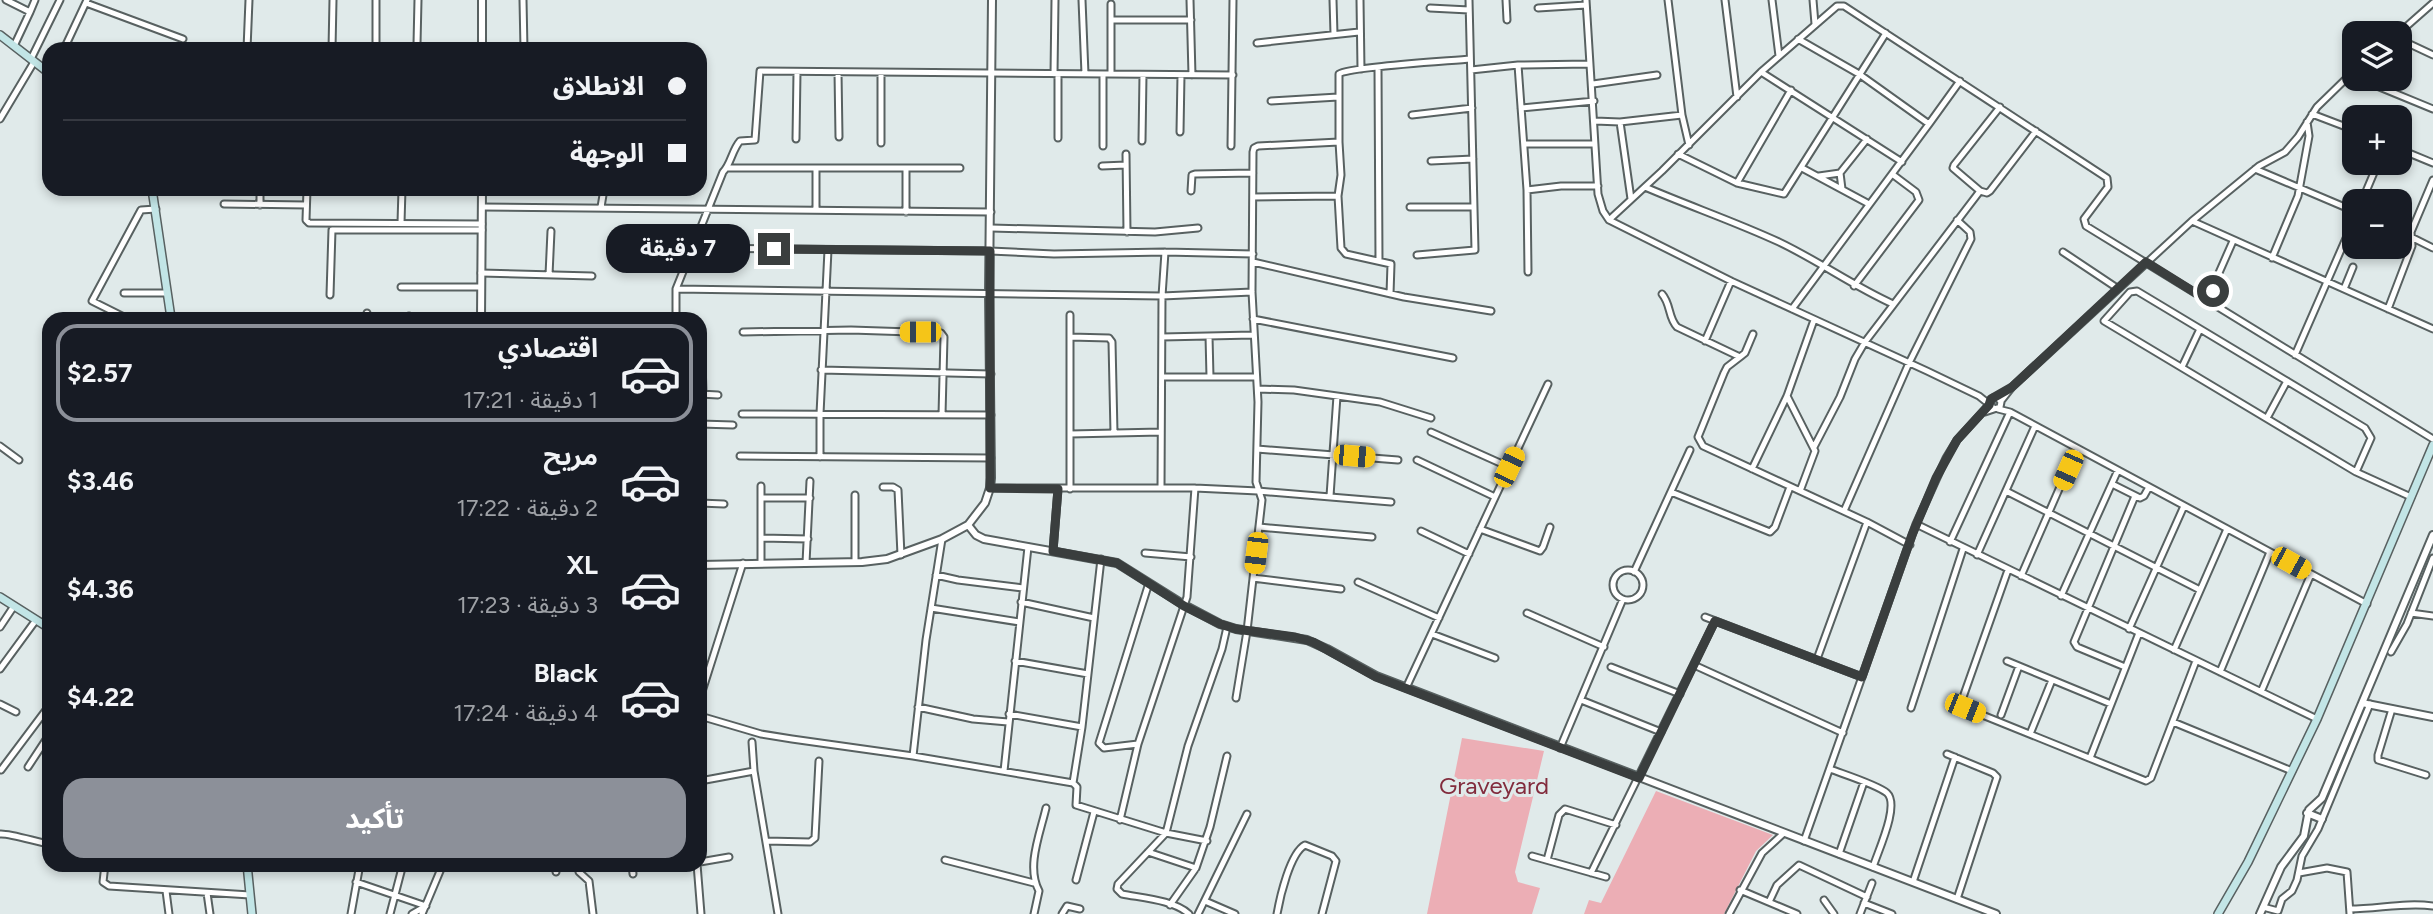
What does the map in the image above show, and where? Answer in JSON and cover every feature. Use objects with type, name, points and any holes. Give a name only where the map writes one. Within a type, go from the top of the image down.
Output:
[{"type":"main road","points":[[0,35],[42,68]]},
{"type":"main road","points":[[153,196],[170,312]]},
{"type":"main road","points":[[2218,914],[2248,862],[2316,719],[2433,445]]},
{"type":"main road","points":[[0,597],[42,624]]},
{"type":"main road","points":[[248,872],[252,914]]},
{"type":"street","points":[[6,0],[30,12]]},
{"type":"street","points":[[14,46],[35,0]]},
{"type":"street","points":[[0,119],[33,61],[60,0]]},
{"type":"street","points":[[247,42],[249,0]]},
{"type":"street","points":[[332,42],[333,0]]},
{"type":"street","points":[[376,0],[376,42]]},
{"type":"street","points":[[418,0],[418,42]]},
{"type":"street","points":[[482,0],[482,42]]},
{"type":"street","points":[[523,0],[524,42]]},
{"type":"street","points":[[707,564],[880,561],[942,539],[968,525],[978,514],[990,488],[991,458],[989,293],[992,0]]},
{"type":"street","points":[[1055,0],[1058,138]]},
{"type":"street","points":[[1082,0],[1086,74]]},
{"type":"street","points":[[1190,0],[1192,75]]},
{"type":"street","points":[[1231,146],[1233,0]]},
{"type":"street","points":[[1333,0],[1334,34]]},
{"type":"street","points":[[1360,0],[1361,69]]},
{"type":"street","points":[[1417,255],[1475,250],[1469,0]]},
{"type":"street","points":[[1506,0],[1507,20]]},
{"type":"street","points":[[1668,0],[1682,115],[1689,145]]},
{"type":"street","points":[[1725,0],[1737,97]]},
{"type":"street","points":[[1772,0],[1779,56]]},
{"type":"street","points":[[1813,0],[1815,24]]},
{"type":"street","points":[[67,42],[86,1],[183,39]]},
{"type":"street","points":[[1538,8],[1586,3],[1598,186],[1603,211],[1617,225],[1995,403],[2367,604]]},
{"type":"street","points":[[2412,22],[2433,3]]},
{"type":"street","points":[[1111,4],[1111,74]]},
{"type":"street","points":[[1609,219],[1689,145],[1761,72],[1815,24],[1840,5],[1847,6],[2107,178],[2108,187],[2085,217],[2084,224],[2433,439]]},
{"type":"street","points":[[1430,8],[1469,10]]},
{"type":"street","points":[[1111,20],[1191,20]]},
{"type":"street","points":[[1257,43],[1359,32]]},
{"type":"street","points":[[1678,154],[1737,183],[1784,194],[1886,33]]},
{"type":"street","points":[[1798,39],[1860,74],[1929,124]]},
{"type":"street","points":[[2412,45],[2433,55]]},
{"type":"street","points":[[1390,294],[1391,264],[1346,254],[1341,248],[1338,196],[1341,175],[1339,74],[1342,71],[1471,59]]},
{"type":"street","points":[[1471,70],[1518,65],[1589,64]]},
{"type":"street","points":[[1518,65],[1527,190],[1528,272]]},
{"type":"street","points":[[1378,68],[1379,261]]},
{"type":"street","points":[[676,312],[676,289],[733,150],[740,141],[755,140],[760,71],[1233,75]]},
{"type":"street","points":[[796,139],[797,72]]},
{"type":"street","points":[[838,72],[839,137]]},
{"type":"street","points":[[881,72],[881,143]]},
{"type":"street","points":[[1761,72],[1902,162]]},
{"type":"street","points":[[1102,75],[1103,146]]},
{"type":"street","points":[[1142,141],[1143,75]]},
{"type":"street","points":[[1180,132],[1181,75]]},
{"type":"street","points":[[1593,84],[1657,75]]},
{"type":"street","points":[[1791,309],[1960,81]]},
{"type":"street","points":[[1804,841],[1916,524],[1957,440],[1982,413],[2192,221],[2255,169],[2286,152],[2312,114],[2342,84]]},
{"type":"street","points":[[1737,183],[1791,90]]},
{"type":"street","points":[[2389,91],[2433,109]]},
{"type":"street","points":[[1270,101],[1338,97]]},
{"type":"street","points":[[1521,108],[1594,101]]},
{"type":"street","points":[[2000,107],[1953,168],[1980,191],[1990,191],[2036,131]]},
{"type":"street","points":[[1412,115],[1472,108]]},
{"type":"street","points":[[2312,114],[2342,126]]},
{"type":"street","points":[[1595,121],[1620,122],[1682,115]]},
{"type":"street","points":[[1620,122],[1631,200]]},
{"type":"street","points":[[2272,258],[2300,189],[2309,131],[2307,122]]},
{"type":"street","points":[[1818,176],[1840,173],[1867,139]]},
{"type":"street","points":[[1236,698],[1247,631],[1262,499],[1256,482],[1258,389],[1255,377],[1252,292],[1253,152],[1258,146],[1339,142]]},
{"type":"street","points":[[1524,144],[1595,144]]},
{"type":"street","points":[[1126,154],[1127,232]]},
{"type":"street","points":[[2412,154],[2433,163]]},
{"type":"street","points":[[1431,161],[1473,159]]},
{"type":"street","points":[[1102,166],[1126,165]]},
{"type":"street","points":[[727,168],[960,168]]},
{"type":"street","points":[[1802,168],[1869,204]]},
{"type":"street","points":[[816,169],[816,210]]},
{"type":"street","points":[[906,169],[906,212]]},
{"type":"street","points":[[2255,169],[2342,206]]},
{"type":"street","points":[[1191,191],[1192,175],[1195,174],[1253,173]]},
{"type":"street","points":[[1840,173],[1842,190]]},
{"type":"street","points":[[1854,286],[1919,200],[1916,192],[1892,174]]},
{"type":"street","points":[[2412,230],[2433,180]]},
{"type":"street","points":[[1527,190],[1598,186]]},
{"type":"street","points":[[1645,187],[1778,242],[1824,264],[1854,286],[1893,303]]},
{"type":"street","points":[[1800,491],[1814,455],[1814,447],[1865,342],[1980,191]]},
{"type":"street","points":[[260,196],[260,205]]},
{"type":"street","points":[[307,196],[306,220],[309,223],[401,223],[482,227]]},
{"type":"street","points":[[401,223],[402,196]]},
{"type":"street","points":[[481,312],[482,196]]},
{"type":"street","points":[[601,208],[603,196]]},
{"type":"street","points":[[1253,197],[1338,196]]},
{"type":"street","points":[[224,204],[306,205]]},
{"type":"street","points":[[482,207],[991,212]]},
{"type":"street","points":[[1410,207],[1474,208]]},
{"type":"street","points":[[114,312],[92,301],[141,210],[156,209]]},
{"type":"street","points":[[1844,511],[1909,363],[1971,239],[1970,232],[1956,220]]},
{"type":"street","points":[[2192,221],[2433,329]]},
{"type":"street","points":[[330,295],[330,232],[335,228],[482,227]]},
{"type":"street","points":[[991,228],[1127,232],[1198,228]]},
{"type":"street","points":[[549,275],[551,231]]},
{"type":"street","points":[[2412,239],[2433,248]]},
{"type":"street","points":[[2207,300],[2233,241]]},
{"type":"street","points":[[692,248],[1054,254],[1253,254]]},
{"type":"street","points":[[2295,355],[2342,249]]},
{"type":"street","points":[[820,457],[821,370],[828,250]]},
{"type":"street","points":[[1161,488],[1162,296],[1166,252]]},
{"type":"street","points":[[2063,252],[2117,288]]},
{"type":"street","points":[[2388,309],[2407,259]]},
{"type":"street","points":[[1253,262],[1390,294],[1491,311]]},
{"type":"street","points":[[2344,289],[2353,267]]},
{"type":"street","points":[[481,273],[592,276]]},
{"type":"street","points":[[1705,341],[1731,281]]},
{"type":"street","points":[[401,287],[481,287]]},
{"type":"street","points":[[676,289],[1162,296],[1252,292]]},
{"type":"street","points":[[2104,321],[2130,292],[2135,291],[2200,329],[2368,430],[2370,442],[2356,472]]},
{"type":"street","points":[[124,293],[167,293]]},
{"type":"street","points":[[1662,294],[1674,324],[1740,357]]},
{"type":"street","points":[[2091,313],[2356,472],[2411,497]]},
{"type":"street","points":[[1070,315],[1070,489]]},
{"type":"street","points":[[1253,319],[1453,358]]},
{"type":"street","points":[[1752,469],[1787,396],[1814,320]]},
{"type":"street","points":[[2182,367],[2200,329]]},
{"type":"street","points":[[743,332],[823,330],[941,333],[944,337],[942,415]]},
{"type":"street","points":[[1753,334],[1745,353],[1727,366],[1698,437],[1703,446],[1844,511],[1910,545]]},
{"type":"street","points":[[1162,337],[1253,335]]},
{"type":"street","points":[[1209,336],[1210,377]]},
{"type":"street","points":[[1070,337],[1109,338],[1112,342],[1115,433]]},
{"type":"street","points":[[821,370],[991,374]]},
{"type":"street","points":[[1163,377],[1255,377]]},
{"type":"street","points":[[2267,418],[2287,382]]},
{"type":"street","points":[[1406,688],[1548,384]]},
{"type":"street","points":[[1258,389],[1380,402],[1431,418]]},
{"type":"street","points":[[707,394],[718,395]]},
{"type":"street","points":[[1329,496],[1337,396]]},
{"type":"street","points":[[1787,396],[1814,447]]},
{"type":"street","points":[[1950,542],[2010,412]]},
{"type":"street","points":[[742,414],[991,415]]},
{"type":"street","points":[[707,424],[733,425]]},
{"type":"street","points":[[1977,555],[2035,426]]},
{"type":"street","points":[[1070,434],[1161,432]]},
{"type":"street","points":[[1431,432],[1509,467]]},
{"type":"street","points":[[0,446],[19,460]]},
{"type":"street","points":[[2021,576],[2077,448]]},
{"type":"street","points":[[1257,449],[1398,460]]},
{"type":"street","points":[[1634,572],[1690,450]]},
{"type":"street","points":[[740,456],[991,458]]},
{"type":"street","points":[[1417,460],[1495,497]]},
{"type":"street","points":[[2061,596],[2118,470]]},
{"type":"street","points":[[806,563],[810,481]]},
{"type":"street","points":[[2112,484],[2135,496],[2143,497],[2149,487]]},
{"type":"street","points":[[761,485],[761,563]]},
{"type":"street","points":[[1671,492],[1770,532],[1775,527],[1790,486]]},
{"type":"street","points":[[883,487],[898,490],[901,498],[901,555]]},
{"type":"street","points":[[990,488],[1195,488],[1391,502]]},
{"type":"street","points":[[1120,820],[1139,744],[1188,593],[1195,488]]},
{"type":"street","points":[[1053,551],[1058,489]]},
{"type":"street","points":[[2006,491],[2200,590]]},
{"type":"street","points":[[855,495],[855,562]]},
{"type":"street","points":[[2125,667],[2075,645],[2074,639],[2135,496]]},
{"type":"street","points":[[761,498],[810,498]]},
{"type":"street","points":[[707,503],[724,504]]},
{"type":"street","points":[[2129,629],[2184,506]]},
{"type":"street","points":[[1816,659],[1867,522]]},
{"type":"street","points":[[1916,524],[2316,719]]},
{"type":"street","points":[[968,525],[976,535],[984,539],[1117,563],[1184,606]]},
{"type":"street","points":[[1259,527],[1372,537]]},
{"type":"street","points":[[1480,529],[1540,551],[1544,547],[1550,527]]},
{"type":"street","points":[[2174,650],[2227,529]]},
{"type":"street","points":[[1421,530],[1469,554]]},
{"type":"street","points":[[2366,704],[2322,798],[2307,813],[2306,833],[2276,875],[2262,910],[2279,910],[2282,899],[2292,891],[2302,856],[2322,819],[2366,704],[2395,626],[2433,535]]},
{"type":"street","points":[[761,538],[808,539]]},
{"type":"street","points":[[913,756],[942,539]]},
{"type":"street","points":[[1004,771],[1028,547]]},
{"type":"street","points":[[1911,708],[1963,549]]},
{"type":"street","points":[[2220,672],[2270,552]]},
{"type":"street","points":[[1145,553],[1191,557]]},
{"type":"street","points":[[2391,652],[2404,629],[2433,558]]},
{"type":"street","points":[[1073,783],[1101,559]]},
{"type":"street","points":[[1110,562],[1174,602],[1227,627],[1313,642],[1368,673],[1996,914]]},
{"type":"street","points":[[707,676],[743,564]]},
{"type":"street","points":[[2008,570],[1962,703],[1965,708],[2143,780],[2149,780],[2196,661]]},
{"type":"street","points":[[1625,571],[1634,572],[1642,582],[1642,591],[1636,598],[1623,599],[1614,589],[1614,580],[1625,571]]},
{"type":"street","points":[[2261,692],[2311,574]]},
{"type":"street","points":[[936,575],[1023,588]]},
{"type":"street","points":[[1253,578],[1341,589]]},
{"type":"street","points":[[1358,582],[1438,618]]},
{"type":"street","points":[[1139,744],[1104,748],[1099,743],[1148,586]]},
{"type":"street","points":[[1560,748],[1623,599]]},
{"type":"street","points":[[1021,602],[1094,618]]},
{"type":"street","points":[[0,627],[14,606]]},
{"type":"street","points":[[931,608],[1019,622]]},
{"type":"street","points":[[1527,613],[1604,647]]},
{"type":"street","points":[[2411,613],[2433,617]]},
{"type":"street","points":[[1705,617],[1862,677]]},
{"type":"street","points":[[0,668],[36,620]]},
{"type":"street","points":[[1591,873],[1715,621]]},
{"type":"street","points":[[2395,626],[2404,629]]},
{"type":"street","points":[[1189,914],[1188,911],[1170,905],[1122,894],[1117,889],[1118,884],[1166,833],[1188,746],[1227,627]]},
{"type":"street","points":[[2090,758],[2139,633]]},
{"type":"street","points":[[1432,634],[1495,658]]},
{"type":"street","points":[[1015,661],[1088,674]]},
{"type":"street","points":[[2007,661],[2111,704]]},
{"type":"street","points":[[1694,665],[1843,733]]},
{"type":"street","points":[[2001,715],[2020,666]]},
{"type":"street","points":[[1611,667],[1680,694]]},
{"type":"street","points":[[2030,734],[2052,680]]},
{"type":"street","points":[[1581,700],[1661,732]]},
{"type":"street","points":[[0,704],[16,712]]},
{"type":"street","points":[[2366,704],[2433,717]]},
{"type":"street","points":[[918,707],[973,719],[1008,722]]},
{"type":"street","points":[[2392,709],[2378,760],[2426,775]]},
{"type":"street","points":[[1009,714],[1082,727]]},
{"type":"street","points":[[1,770],[42,715]]},
{"type":"street","points":[[707,718],[766,735],[1073,783],[1077,787],[1076,805],[1166,833],[1207,841]]},
{"type":"street","points":[[2173,722],[2292,771]]},
{"type":"street","points":[[751,742],[778,914]]},
{"type":"street","points":[[28,767],[42,746]]},
{"type":"street","points":[[1947,754],[1997,777],[1957,899]]},
{"type":"street","points":[[1170,905],[1196,868],[1207,841],[1227,756]]},
{"type":"street","points":[[1913,882],[1955,757]]},
{"type":"street","points":[[766,842],[810,842],[816,838],[819,761]]},
{"type":"street","points":[[1830,769],[1885,791],[1893,804],[1873,867]]},
{"type":"street","points":[[707,780],[754,771]]},
{"type":"street","points":[[1839,854],[1864,782]]},
{"type":"street","points":[[1034,914],[1039,891],[1034,883],[1033,867],[1046,808]]},
{"type":"street","points":[[1547,860],[1559,816],[1565,809],[1616,825]]},
{"type":"street","points":[[1076,880],[1094,812]]},
{"type":"street","points":[[2307,813],[2322,819]]},
{"type":"street","points":[[1198,914],[1247,814]]},
{"type":"street","points":[[1728,914],[1762,853],[1784,833]]},
{"type":"street","points":[[0,835],[8,834],[42,843]]},
{"type":"street","points":[[1277,914],[1283,887],[1296,853],[1305,845],[1332,856],[1336,861],[1322,914]]},
{"type":"street","points":[[1149,852],[1196,868]]},
{"type":"street","points":[[1532,856],[1606,877]]},
{"type":"street","points":[[707,861],[729,857]]},
{"type":"street","points":[[945,860],[1034,883]]},
{"type":"street","points":[[1769,902],[1777,885],[1799,865],[1892,914]]},
{"type":"street","points":[[2299,873],[2327,868],[2345,871],[2349,876],[2350,912],[2408,904],[2433,905]]},
{"type":"street","points":[[104,872],[103,882],[107,886],[250,895]]},
{"type":"street","points":[[351,914],[358,872]]},
{"type":"street","points":[[390,914],[401,872]]},
{"type":"street","points":[[422,914],[440,872]]},
{"type":"street","points":[[579,872],[589,881],[593,914]]},
{"type":"street","points":[[699,872],[701,914]]},
{"type":"street","points":[[356,882],[426,906]]},
{"type":"street","points":[[1860,914],[1872,883]]},
{"type":"street","points":[[1740,890],[1797,914]]},
{"type":"street","points":[[166,891],[169,914]]},
{"type":"street","points":[[207,893],[210,914]]},
{"type":"street","points":[[1824,900],[1835,914]]},
{"type":"street","points":[[1205,901],[1235,914]]},
{"type":"street","points":[[412,914],[426,906]]},
{"type":"street","points":[[1062,914],[1067,906],[1080,909]]},
{"type":"green space","name":"Graveyard","points":[[1462,738],[1544,751],[1515,872],[1518,882],[1540,888],[1532,914],[1427,914]]},
{"type":"green space","points":[[1656,791],[1773,835],[1756,851],[1724,914],[1584,914],[1589,900],[1601,903]]},
{"type":"route","points":[[774,249],[990,251],[990,488],[1058,489],[1053,551],[1117,563],[1184,606],[1220,624],[1313,642],[1376,677],[1639,778],[1715,621],[1862,677],[1912,535],[1936,478],[1957,440],[1989,405],[1991,399],[2012,387],[2146,262],[2207,300],[2213,291]]}]
